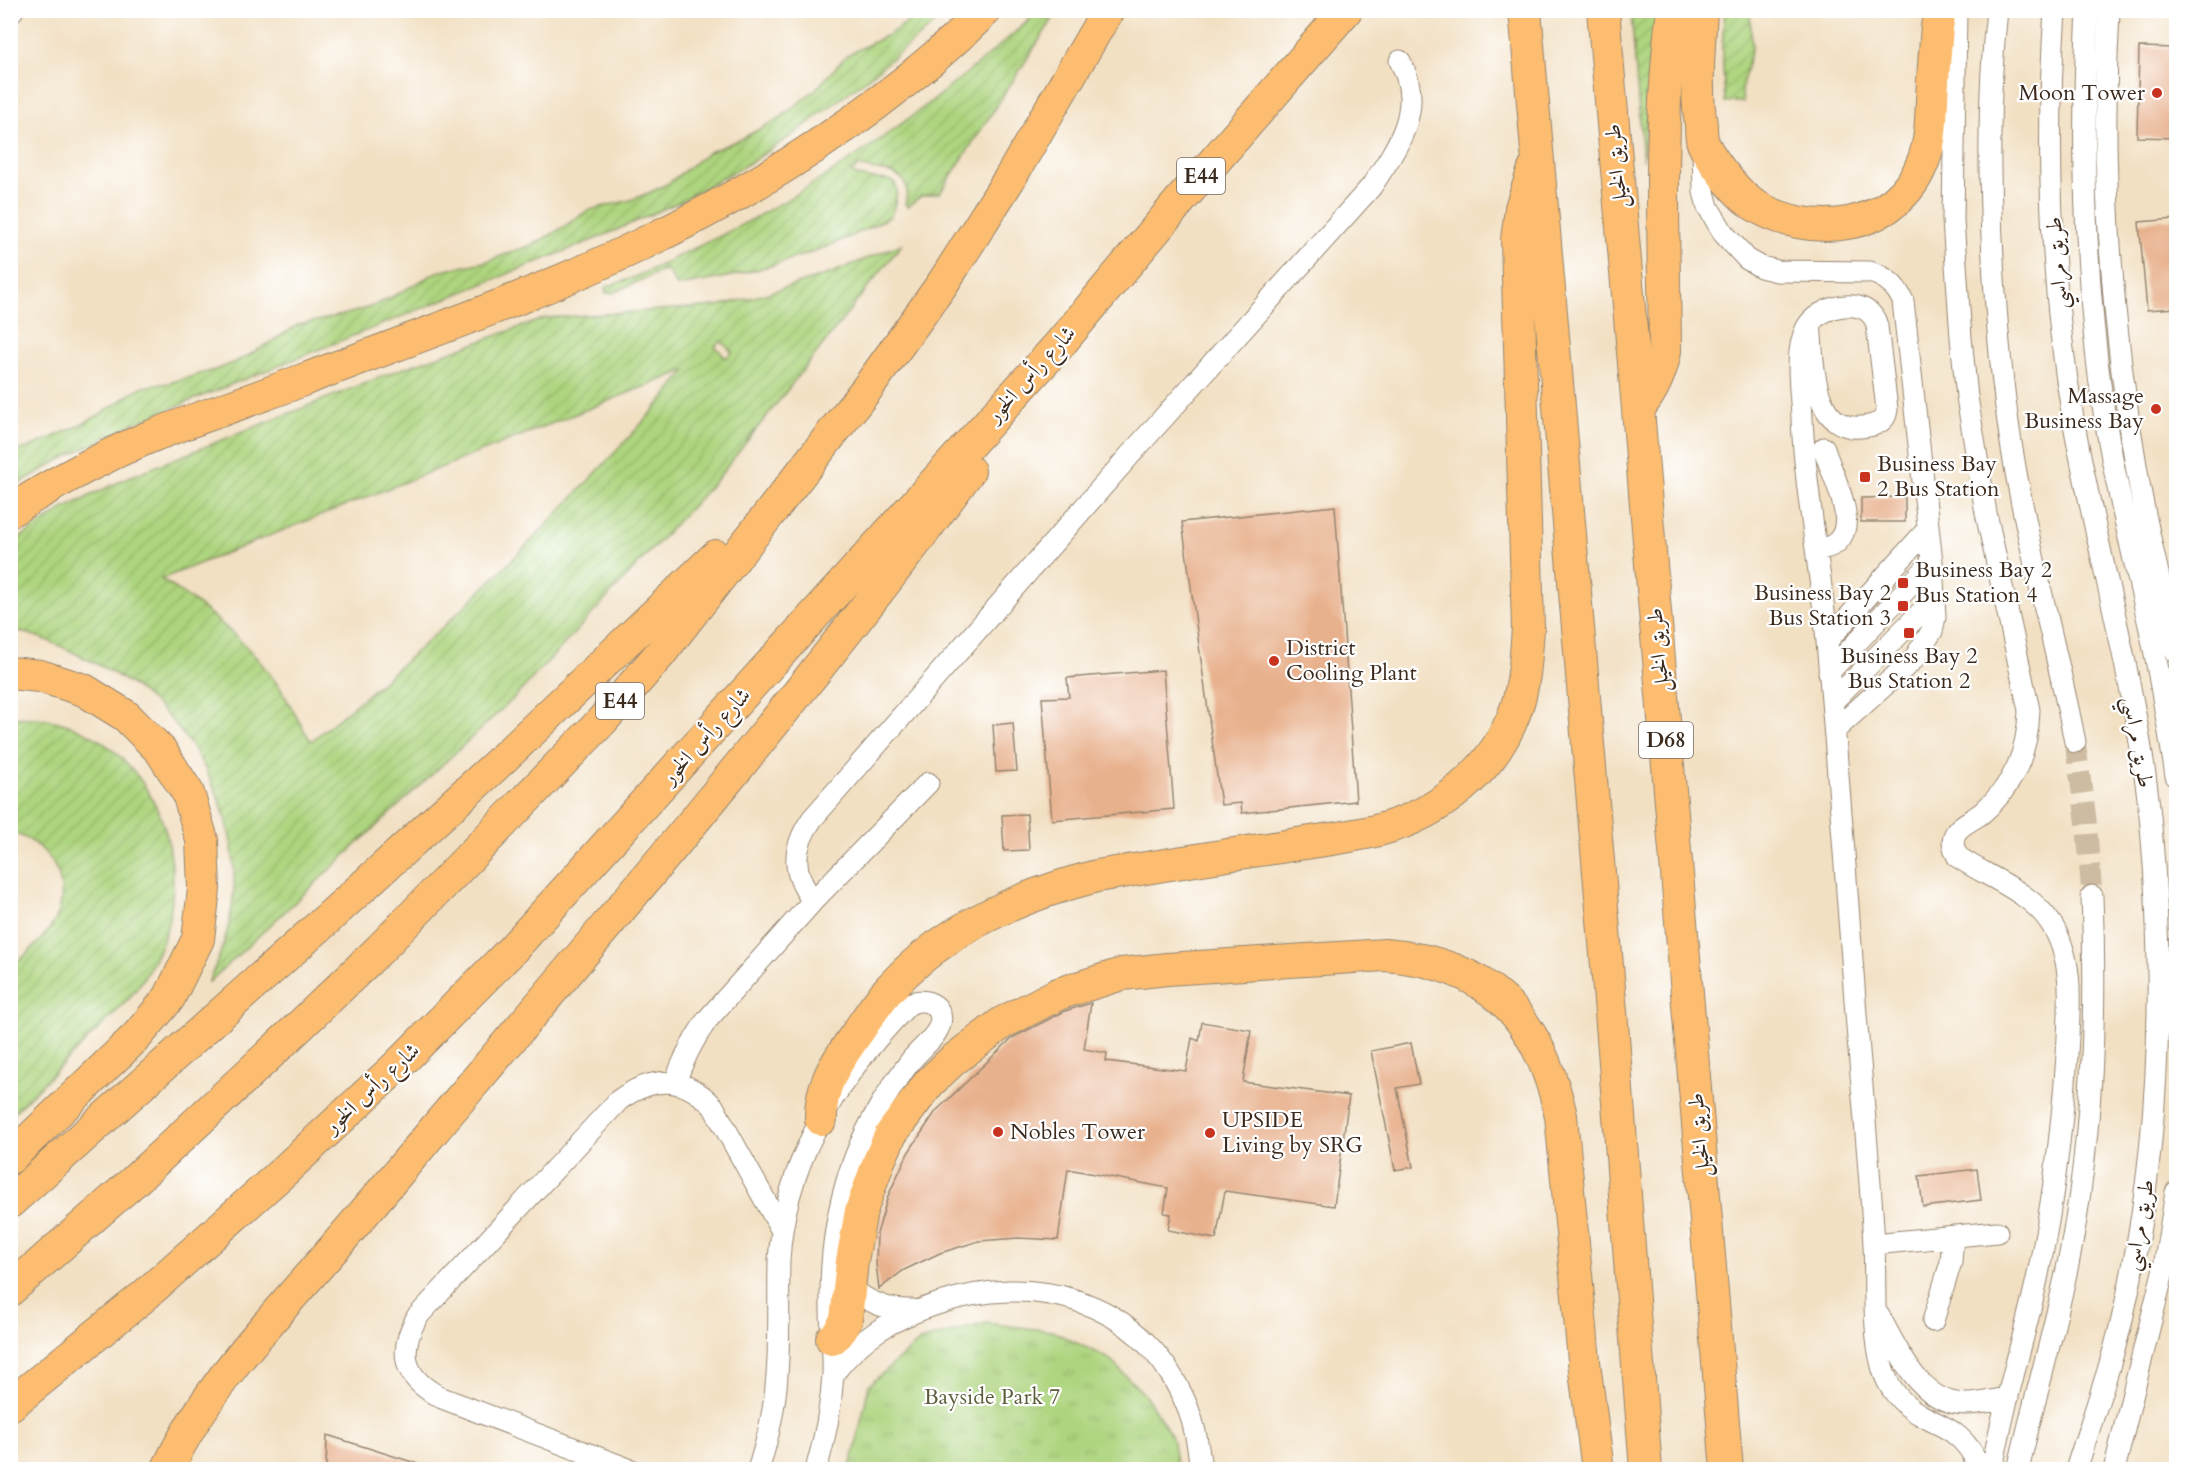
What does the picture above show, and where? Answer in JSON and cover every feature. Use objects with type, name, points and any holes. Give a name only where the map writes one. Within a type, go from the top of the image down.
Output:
[{"type":"highway","points":[[10,511],[64,479],[146,439],[232,408],[561,280],[692,219],[744,190],[858,116],[912,75],[986,10]]},
{"type":"highway","name":"E44","points":[[10,1290],[141,1174],[303,1023],[601,723],[660,654],[869,386],[943,283],[1010,178],[1108,10]]},
{"type":"highway","name":"شارع رأس الخور","points":[[10,1405],[144,1296],[282,1173],[396,1067],[508,954],[1059,345],[1178,203],[1346,10]]},
{"type":"highway","points":[[1525,10],[1612,1024],[1646,1470]]},
{"type":"highway","name":"طريق الخيل","points":[[1603,10],[1727,1470]]},
{"type":"highway","points":[[1638,409],[1656,382],[1665,351],[1663,131],[1673,10]]},
{"type":"highway","points":[[1701,10],[1698,86],[1703,142],[1714,162],[1730,183],[1750,202],[1773,215],[1825,226],[1852,224],[1874,215],[1894,202],[1911,182],[1924,159],[1930,134],[1936,27],[1940,10]]},
{"type":"highway","points":[[821,1119],[822,1094],[832,1070],[892,985],[915,963],[939,945],[998,911],[1052,889],[1097,876],[1381,829],[1442,802],[1466,784],[1485,764],[1503,737],[1516,708],[1527,650],[1517,240],[1525,192],[1539,160]]},
{"type":"highway","points":[[166,1470],[195,1416],[235,1361],[358,1221],[779,716],[923,533],[1059,345]]},
{"type":"highway","points":[[10,1202],[172,1060],[477,782],[791,485]]},
{"type":"highway","points":[[10,673],[40,676],[84,690],[126,716],[162,751],[188,793],[202,840],[204,890],[198,939],[169,998],[138,1036],[10,1158]]},
{"type":"highway","points":[[832,1339],[838,1334],[846,1320],[853,1254],[861,1211],[891,1134],[923,1091],[952,1061],[985,1035],[1029,1007],[1079,986],[1122,974],[1145,971],[1385,956],[1430,961],[1469,976],[1503,1000],[1521,1019],[1532,1036],[1551,1076],[1562,1125],[1583,1350],[1598,1470]]},
{"type":"street","points":[[1956,10],[1953,220],[1960,338],[1968,408],[1986,513],[2029,710],[2029,730],[2025,750],[2014,775],[1995,801],[1956,832],[1953,840],[1954,849],[1959,857],[2028,899],[2041,910],[2055,930],[2065,953],[2069,986],[2066,1072],[2053,1189],[2037,1280],[1992,1470]]},
{"type":"street","points":[[1997,10],[1990,92],[1990,169],[1996,311],[2004,398],[2028,533],[2061,670],[2075,742]]},
{"type":"street","name":"طريق مراسي","points":[[2055,10],[2051,127],[2055,259],[2064,353],[2073,415],[2114,611],[2145,780],[2152,845],[2157,958],[2157,1060],[2150,1162],[2143,1213],[2125,1306],[2102,1392],[2076,1470]]},
{"type":"street","points":[[2088,10],[2084,77],[2084,196],[2087,256],[2097,357],[2114,471],[2149,627],[2170,697],[2176,776]]},
{"type":"street","points":[[2109,10],[2106,158],[2109,237],[2120,355],[2139,486],[2176,653]]},
{"type":"street","points":[[813,901],[801,882],[796,860],[798,845],[812,819],[1130,455],[1371,187],[1395,149],[1409,115],[1411,87],[1400,61]]},
{"type":"street","points":[[2084,77],[2106,78]]},
{"type":"street","points":[[1703,142],[1704,192],[1708,207],[1724,234],[1747,259],[1761,267],[1777,271],[1870,272],[1881,275],[1898,291],[1903,302],[1932,562],[1935,617],[1932,631],[1914,659],[1835,730]]},
{"type":"street","points":[[1808,480],[1824,448],[1836,435],[1879,423],[1886,414],[1876,320],[1868,310],[1856,306],[1827,311],[1810,323],[1803,339],[1800,359],[1803,438],[1835,730],[1882,1367],[1892,1390],[1909,1408],[1955,1434],[1972,1452],[1981,1470]]},
{"type":"street","points":[[1810,323],[1818,397],[1824,409],[1833,418],[1844,425],[1857,428]]},
{"type":"street","points":[[2097,357],[2120,355]]},
{"type":"street","points":[[1817,550],[1839,541],[1844,528],[1841,492],[1827,463],[1824,448]]},
{"type":"street","points":[[1827,641],[1928,529]]},
{"type":"street","points":[[1829,672],[1932,562]]},
{"type":"street","points":[[1832,702],[1935,598]]},
{"type":"street","points":[[2149,627],[2176,653]]},
{"type":"street","points":[[675,1083],[693,1039],[707,1020],[813,901],[928,783]]},
{"type":"street","points":[[2018,1470],[2061,1296],[2079,1197],[2093,1047],[2092,896]]},
{"type":"street","points":[[758,1470],[772,1413],[777,1377],[779,1261],[782,1231],[797,1173],[821,1119],[859,1059],[908,1005],[914,1001],[923,1000],[930,1002],[940,1015],[937,1031],[886,1095],[866,1132],[850,1170],[839,1210],[834,1241],[831,1293],[833,1374],[828,1414],[816,1470]]},
{"type":"street","points":[[631,1470],[442,1398],[424,1389],[412,1374],[406,1354],[408,1335],[417,1317],[619,1100],[635,1088],[655,1082],[675,1083],[689,1087],[713,1106],[782,1231]]},
{"type":"street","points":[[2114,1470],[2170,1269],[2176,1192]]},
{"type":"street","points":[[1874,1244],[1997,1232]]},
{"type":"street","points":[[1933,1321],[1951,1262],[1953,1236]]},
{"type":"street","points":[[849,1286],[859,1295],[881,1306],[904,1311],[917,1310]]},
{"type":"street","points":[[833,1374],[853,1349],[878,1329],[917,1310],[974,1293],[1007,1290],[1048,1293],[1072,1299],[1096,1308],[1137,1336],[1170,1373],[1182,1394],[1191,1418],[1198,1442],[1201,1470]]},
{"type":"street","points":[[1876,1310],[1906,1364],[1933,1394],[1964,1404],[2008,1398]]},
{"type":"green space","points":[[923,11],[950,11],[868,78],[791,136],[753,161],[679,202],[605,235],[135,423],[56,462],[11,488],[11,453],[76,427],[99,415],[141,387],[169,383],[221,368],[248,356],[298,325],[373,306],[437,272],[488,261],[534,244],[589,210],[631,200],[667,184],[709,152],[741,139],[780,118],[816,89],[847,55],[888,35]]},
{"type":"green space","points":[[1039,11],[1058,11],[940,193],[921,196],[908,207],[905,204],[907,192],[901,178],[894,174],[859,166],[851,172],[862,177],[889,180],[897,188],[891,216],[866,229],[814,252],[733,276],[677,286],[666,269],[612,293],[606,293],[607,286],[641,274],[742,224],[833,171],[918,111],[1000,46]]},
{"type":"green space","points":[[1631,11],[1661,11],[1653,61],[1643,161]]},
{"type":"green space","points":[[1725,11],[1750,11],[1752,47],[1741,90],[1743,102],[1725,102],[1722,48]]},
{"type":"green space","points":[[902,244],[718,478],[515,697],[208,983],[226,935],[234,887],[233,856],[218,796],[187,740],[145,695],[117,675],[87,659],[40,638],[11,630],[11,544],[63,509],[129,477],[393,372],[546,318],[717,306],[829,274]],"holes":[[[721,341],[732,352],[726,358],[715,346]],[[686,370],[661,402],[619,448],[481,591],[415,653],[311,741],[278,685],[253,654],[209,613],[161,579]]]},
{"type":"green space","points":[[11,718],[50,720],[85,732],[116,753],[140,780],[158,812],[169,847],[173,885],[165,934],[141,982],[128,1000],[11,1115],[11,969],[52,926],[59,911],[61,897],[56,869],[48,856],[26,838],[11,833]]},
{"type":"green space","name":"Bayside Park 7","points":[[986,1323],[1052,1331],[1108,1358],[1146,1396],[1172,1437],[1177,1469],[849,1469],[869,1385],[920,1341]]},
{"type":"building","name":"Moon Tower","points":[[2139,47],[2176,48],[2176,138],[2137,137]]},
{"type":"building","points":[[2176,219],[2176,308],[2147,310],[2139,222]]},
{"type":"building","points":[[1905,497],[1905,522],[1861,522],[1861,498]]},
{"type":"building","name":"District Cooling Plant","points":[[1335,506],[1356,801],[1242,813],[1241,803],[1221,805],[1182,522]]},
{"type":"building","points":[[1163,670],[1174,809],[1052,820],[1042,698],[1069,697],[1067,678]]},
{"type":"building","points":[[1013,723],[1017,771],[996,772],[993,725]]},
{"type":"building","points":[[1027,814],[1029,850],[1004,851],[1002,815]]},
{"type":"building","points":[[1091,1003],[1084,1049],[1107,1053],[1106,1061],[1186,1071],[1192,1038],[1199,1041],[1202,1022],[1251,1030],[1243,1082],[1349,1096],[1334,1206],[1225,1191],[1216,1239],[1168,1230],[1171,1214],[1164,1213],[1168,1188],[1068,1169],[1058,1240],[1018,1238],[979,1241],[940,1253],[904,1270],[879,1289],[876,1264],[877,1234],[888,1196],[908,1153],[936,1111],[1012,1038],[1065,1011]]},
{"type":"building","points":[[1411,1043],[1419,1084],[1397,1088],[1413,1167],[1395,1170],[1371,1051]]},
{"type":"building","points":[[1977,1169],[1981,1200],[1923,1207],[1919,1176]]},
{"type":"building","points":[[327,1435],[425,1466],[424,1470],[326,1470]]},
{"type":"tunnel","points":[[2075,742],[2086,819],[2092,896]]},
{"type":"place","name":"Moon Tower","points":[[2157,93]]},
{"type":"place","name":"Massage Business Bay","points":[[2156,409]]},
{"type":"place","name":"Business Bay 2 Bus Station","points":[[1865,477]]},
{"type":"place","name":"Business Bay 2 Bus Station 4","points":[[1903,583]]},
{"type":"place","name":"Business Bay 2 Bus Station 3","points":[[1903,606]]},
{"type":"place","name":"Business Bay 2 Bus Station 2","points":[[1909,633]]},
{"type":"place","name":"District Cooling Plant","points":[[1274,661]]},
{"type":"place","name":"Nobles Tower","points":[[998,1132]]},
{"type":"place","name":"UPSIDE Living by SRG","points":[[1210,1133]]}]
